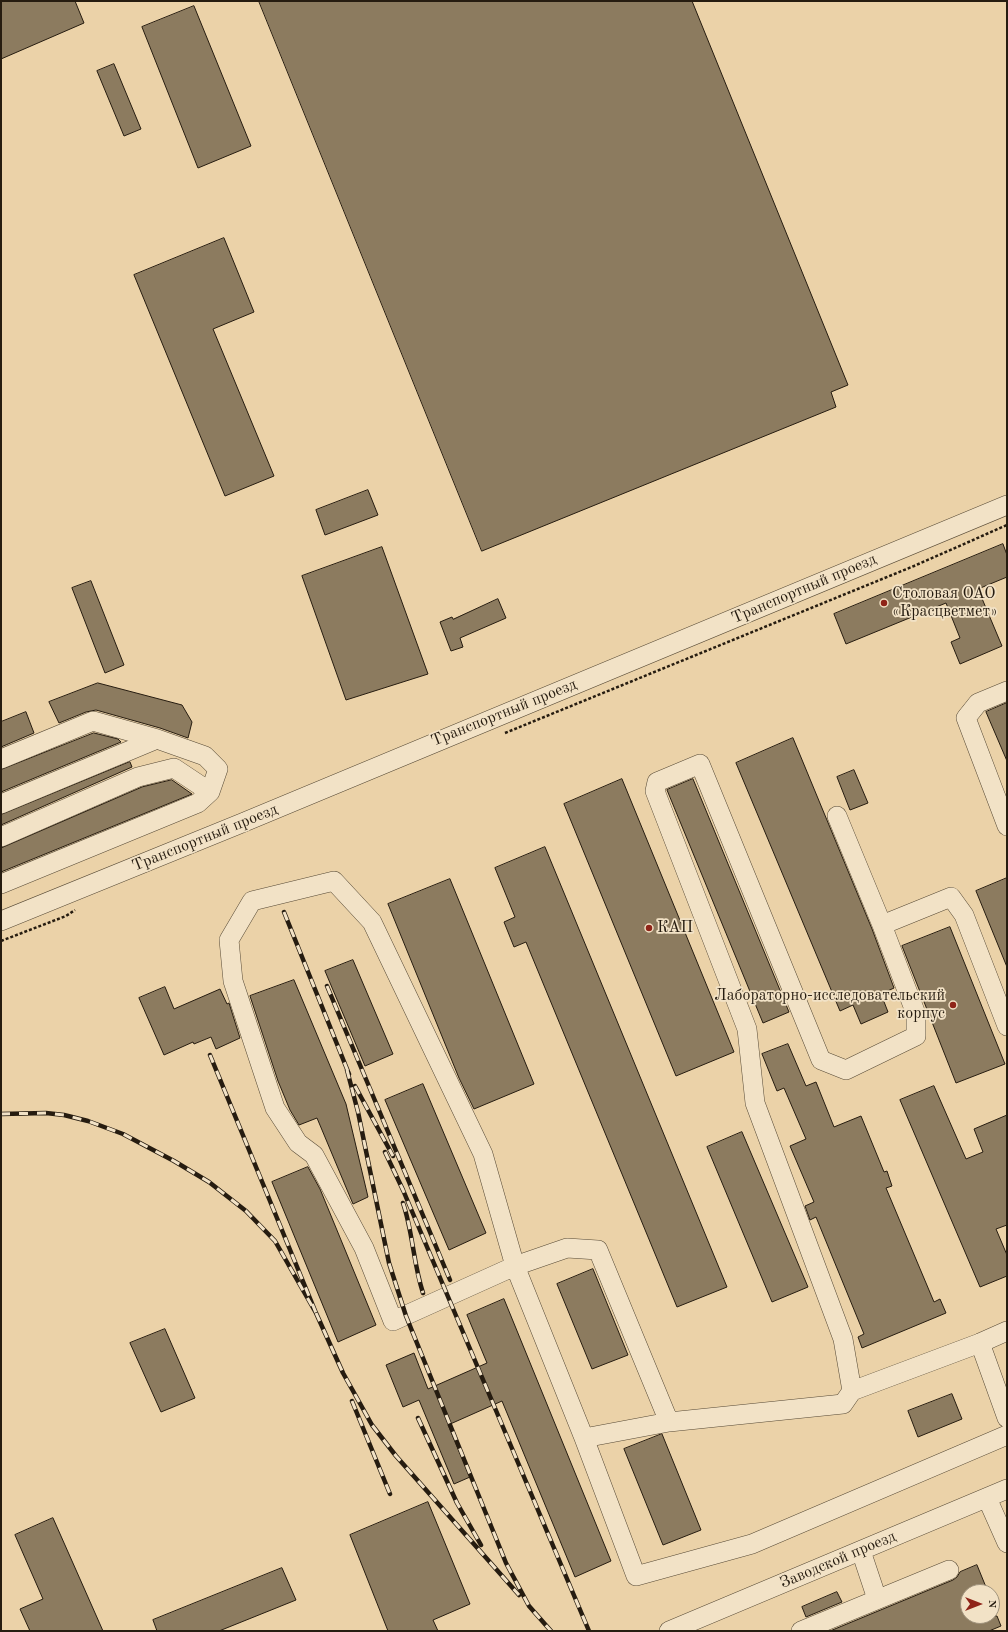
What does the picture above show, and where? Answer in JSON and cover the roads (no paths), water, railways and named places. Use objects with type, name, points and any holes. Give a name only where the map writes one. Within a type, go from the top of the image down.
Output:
[{"type":"street","name":"Транспортный проезд","points":[[1,921],[242,823],[1007,505]]},
{"type":"street","points":[[1007,691],[978,703],[966,718],[1007,826]]},
{"type":"street","points":[[1,759],[93,722],[157,740],[205,756],[218,769],[210,792],[198,803],[1,884]]},
{"type":"street","points":[[1,804],[157,740]]},
{"type":"street","points":[[837,816],[882,925],[916,1014],[916,1036],[846,1070],[821,1060],[700,764],[657,782],[654,791],[747,1029],[755,1103],[843,1339],[852,1391]]},
{"type":"street","points":[[1,837],[138,777],[174,768],[210,792]]},
{"type":"street","points":[[669,1422],[598,1250],[567,1248],[515,1266],[393,1322],[364,1248],[314,1155],[298,1143],[275,1108],[233,981],[229,940],[252,901],[334,881],[372,922],[483,1154],[515,1266],[584,1438],[636,1576],[752,1544],[1007,1435]]},
{"type":"street","points":[[882,925],[951,896],[964,915],[1007,1026]]},
{"type":"street","points":[[584,1438],[669,1422],[842,1404],[852,1391],[980,1343],[1007,1331]]},
{"type":"street","points":[[980,1343],[1007,1418]]},
{"type":"street","name":"Заводской проезд","points":[[668,1631],[689,1628],[861,1551],[1007,1489]]},
{"type":"street","points":[[987,1498],[1007,1543]]},
{"type":"street","points":[[861,1551],[877,1599]]},
{"type":"street","points":[[801,1631],[949,1570]]},
{"type":"railway","points":[[284,912],[349,1074]]},
{"type":"railway","points":[[327,986],[450,1280]]},
{"type":"railway","points":[[1,1114],[46,1113],[64,1115],[88,1121],[123,1134],[174,1161],[209,1182],[246,1211],[275,1241],[316,1313],[210,1055]]},
{"type":"railway","points":[[347,1070],[358,1112],[389,1263],[406,1316],[506,1563],[529,1606],[551,1631]]},
{"type":"railway","points":[[355,1086],[393,1156]]},
{"type":"railway","points":[[385,1152],[403,1190],[589,1631]]},
{"type":"railway","points":[[403,1203],[423,1293]]},
{"type":"railway","points":[[316,1313],[343,1373],[372,1425],[396,1456],[519,1595]]},
{"type":"railway","points":[[352,1401],[390,1494]]},
{"type":"railway","points":[[418,1418],[457,1503],[481,1545]]},
{"type":"place","name":"Столовая ОАО «Красцветмет»","points":[[884,603]]},
{"type":"place","name":"КАП","points":[[649,928]]},
{"type":"place","name":"Лабораторно-исследовательский корпус","points":[[953,1005]]}]
